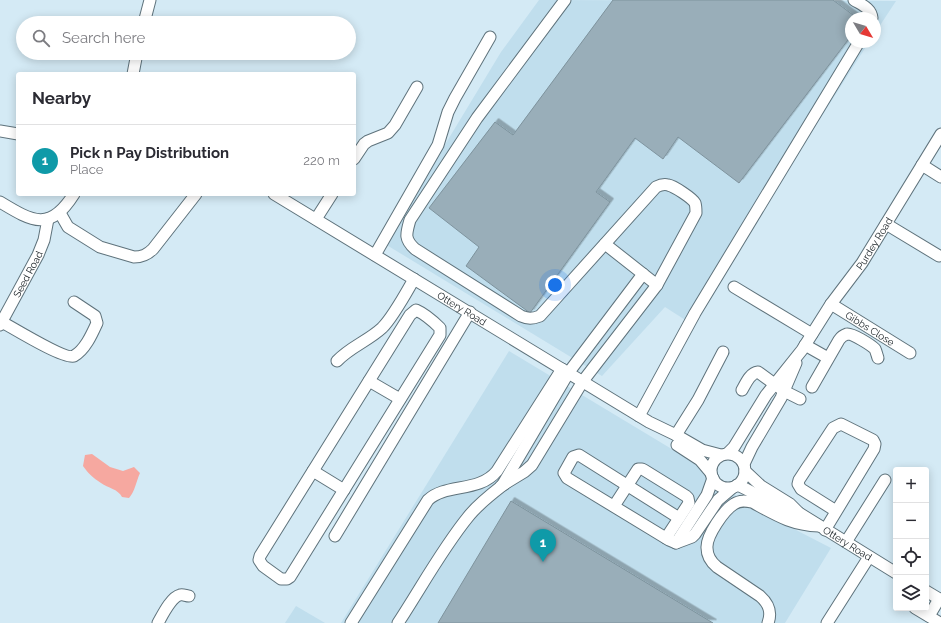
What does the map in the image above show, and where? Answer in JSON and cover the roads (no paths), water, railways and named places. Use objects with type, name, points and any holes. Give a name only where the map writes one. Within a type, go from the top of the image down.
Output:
[{"type":"street","points":[[146,16],[150,0]]},
{"type":"street","points":[[398,623],[468,516],[485,499],[527,464],[581,380],[657,285],[696,213],[695,204],[692,200],[668,185],[662,184],[656,186],[540,316],[534,319],[528,319],[521,316],[415,249],[409,243],[407,231],[410,220],[477,118],[565,0]]},
{"type":"street","points":[[854,0],[871,12]]},
{"type":"street","points":[[376,255],[438,145],[452,105],[490,37]]},
{"type":"street","points":[[639,416],[695,314],[855,48]]},
{"type":"street","points":[[133,72],[136,60]]},
{"type":"street","points":[[356,156],[364,144],[368,141],[388,133],[395,125],[417,87]]},
{"type":"street","points":[[0,131],[16,134]]},
{"type":"street","name":"Purdey Road","points":[[725,454],[734,447],[766,395],[804,347],[830,304],[851,278],[941,134]]},
{"type":"street","points":[[922,166],[941,176]]},
{"type":"street","points":[[0,202],[28,217],[42,220],[48,219],[60,213],[73,196]]},
{"type":"street","points":[[60,213],[68,227],[100,247],[134,257],[139,257],[153,250],[194,196]]},
{"type":"street","name":"Ottery Road","points":[[277,196],[566,370],[649,422],[676,434],[702,450],[725,454]]},
{"type":"street","points":[[316,219],[331,196]]},
{"type":"street","name":"Seed Road","points":[[1,323],[38,255],[44,240],[48,219]]},
{"type":"street","points":[[886,224],[939,256]]},
{"type":"street","points":[[605,244],[657,285]]},
{"type":"street","points":[[351,623],[428,500],[436,494],[485,482],[493,477],[566,370],[643,274]]},
{"type":"street","points":[[337,361],[351,348],[375,334],[383,327],[414,279]]},
{"type":"street","points":[[734,287],[812,334]]},
{"type":"street","points":[[1,323],[47,347],[71,357],[81,350],[97,323],[95,316],[74,302]]},
{"type":"street","name":"Gibbs Close","points":[[830,304],[910,353]]},
{"type":"street","points":[[416,310],[440,328],[440,335],[290,577],[287,579],[281,579],[263,566],[259,560],[260,556],[368,381],[410,315],[416,310]]},
{"type":"street","points":[[335,536],[470,312]]},
{"type":"street","points":[[812,387],[839,340],[847,334],[854,335],[872,346],[875,349],[878,358]]},
{"type":"street","points":[[804,347],[828,358]]},
{"type":"street","name":"Purdey Road","points":[[745,468],[752,447],[776,407],[804,347]]},
{"type":"street","points":[[676,434],[698,400],[723,352]]},
{"type":"street","points":[[428,354],[445,354]]},
{"type":"street","points":[[502,486],[566,370]]},
{"type":"street","points":[[742,390],[752,374],[758,372],[784,391],[800,399]]},
{"type":"street","points":[[368,381],[400,398]]},
{"type":"street","name":"Ottery Road","points":[[649,422],[660,433],[700,460],[712,476]]},
{"type":"street","points":[[768,623],[770,617],[769,608],[766,601],[712,562],[707,550],[707,542],[710,536],[728,508],[740,501],[746,500],[790,522],[804,526],[822,528],[836,511],[872,454],[875,444],[873,440],[841,424],[833,428],[799,480],[798,484],[801,488],[836,511]]},
{"type":"street","points":[[671,540],[707,495],[712,476],[713,462],[725,454],[735,455],[740,458],[745,468],[744,477],[718,500],[696,534],[692,537],[671,540],[566,477],[564,473],[572,457],[579,455],[679,518]]},
{"type":"street","name":"Ottery Road","points":[[745,468],[761,486],[790,504],[798,514]]},
{"type":"street","points":[[614,506],[638,469],[642,469],[688,498],[689,503],[679,518],[671,540]]},
{"type":"street","points":[[313,471],[344,490]]},
{"type":"street","points":[[712,476],[720,486],[726,488],[734,487]]},
{"type":"street","points":[[846,542],[884,480]]},
{"type":"street","name":"Ottery Road","points":[[734,487],[754,492],[786,511],[798,514],[893,571]]},
{"type":"street","points":[[827,623],[869,557]]},
{"type":"street","points":[[929,593],[940,599],[929,616]]},
{"type":"street","points":[[158,623],[172,600],[181,595],[189,596]]},
{"type":"street","points":[[920,611],[940,623]]},
{"type":"place","name":"Pick n Pay Distribution","points":[[543,562]]}]
